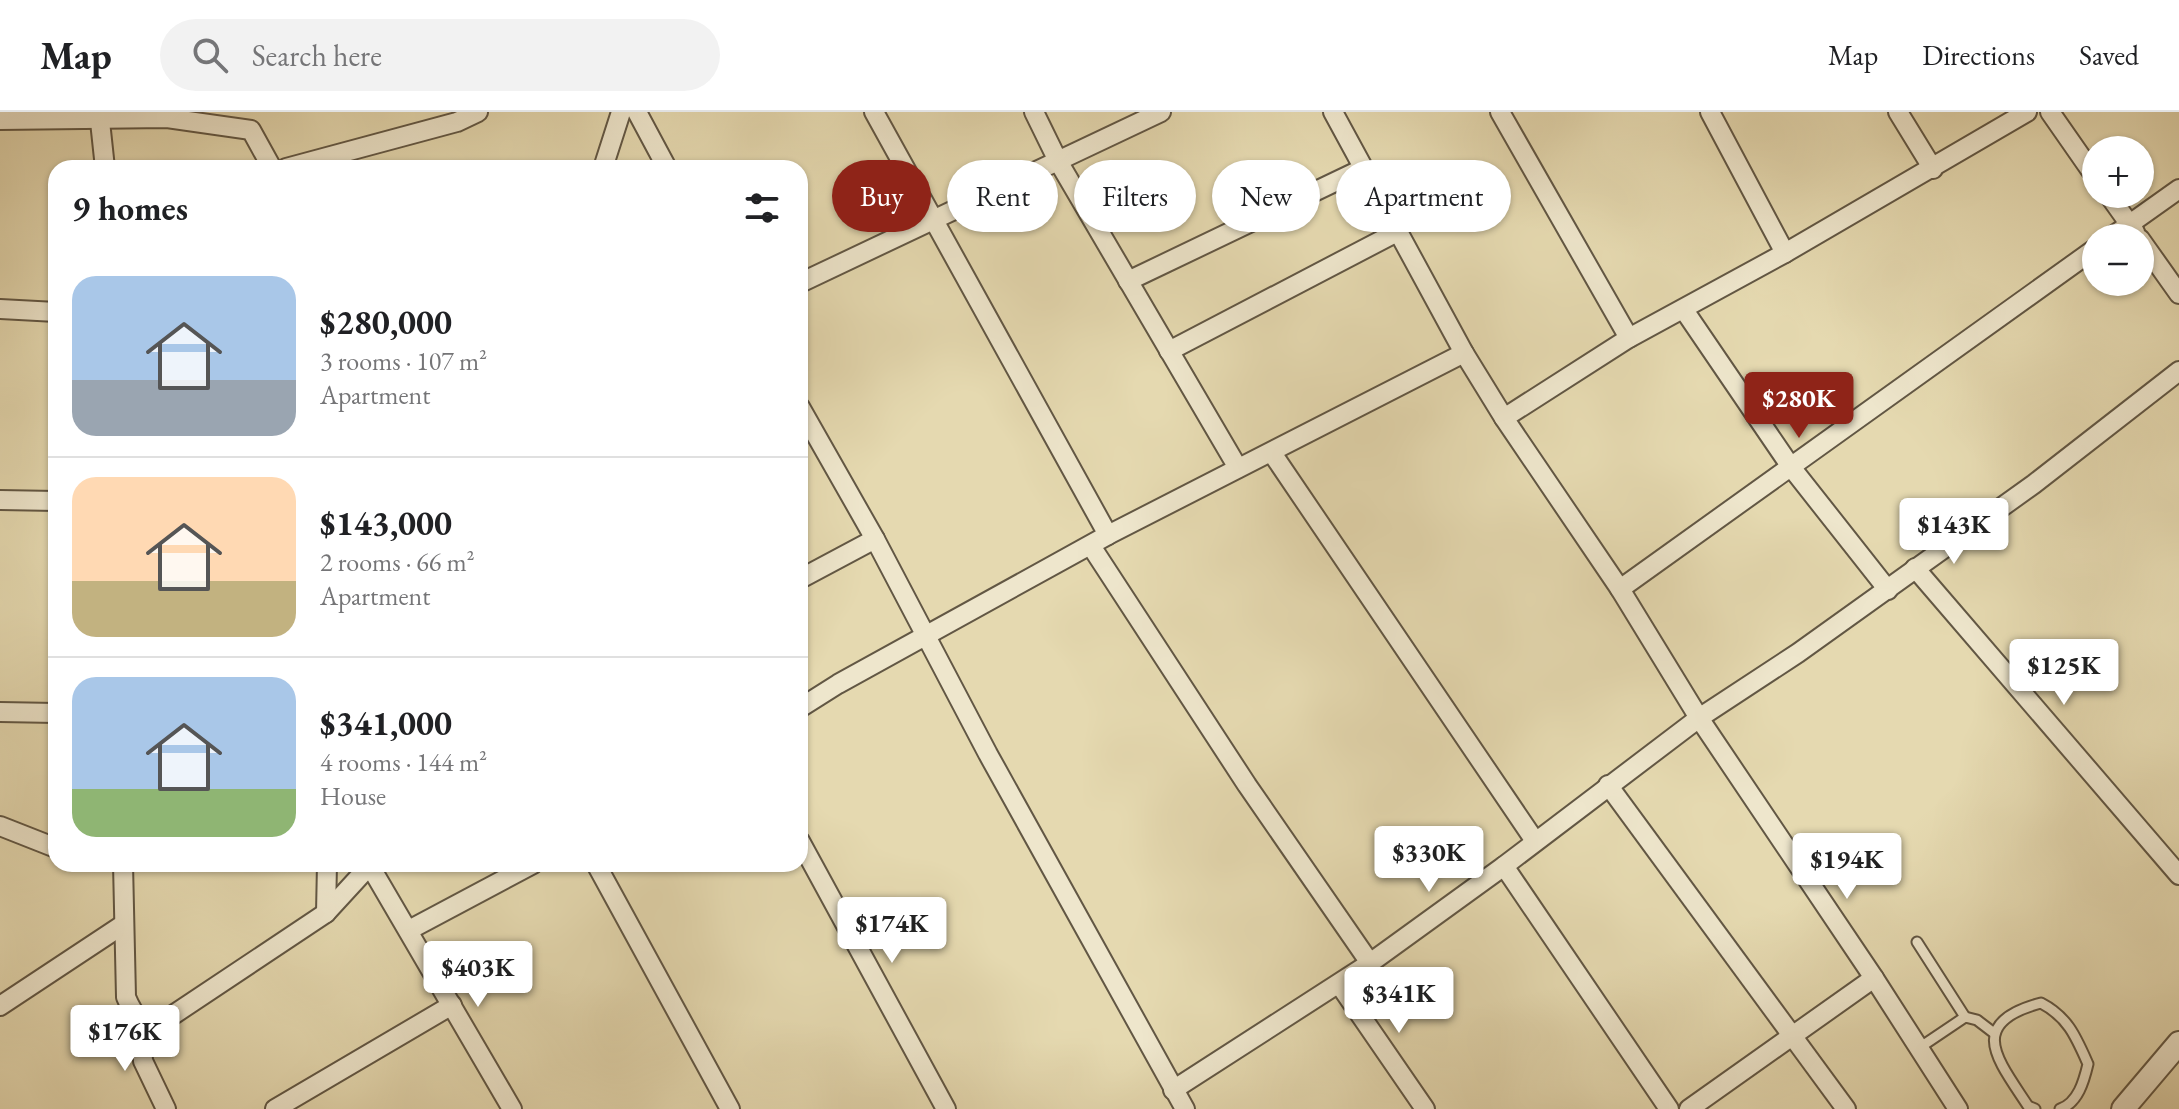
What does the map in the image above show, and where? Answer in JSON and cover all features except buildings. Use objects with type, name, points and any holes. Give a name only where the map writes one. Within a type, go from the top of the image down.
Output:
[{"type":"street","points":[[330,160],[457,122],[478,112]]},
{"type":"street","points":[[606,160],[621,112]]},
{"type":"street","points":[[637,112],[663,160]]},
{"type":"street","points":[[874,112],[1108,535]]},
{"type":"street","points":[[1034,112],[1058,160]]},
{"type":"street","points":[[1161,112],[1058,161],[1238,468]]},
{"type":"street","points":[[1333,112],[1360,160]]},
{"type":"street","points":[[1500,112],[1629,338]]},
{"type":"street","points":[[1710,112],[1785,253]]},
{"type":"street","points":[[1898,112],[1933,169]]},
{"type":"street","points":[[1504,418],[1629,338],[1933,169],[2027,112]]},
{"type":"street","points":[[2050,112],[2082,158]]},
{"type":"street","points":[[100,115],[104,160]]},
{"type":"street","points":[[0,120],[100,115],[167,118],[251,130],[268,160]]},
{"type":"street","points":[[1128,281],[1336,181]]},
{"type":"street","points":[[2146,224],[2179,189]]},
{"type":"street","points":[[808,279],[947,212]]},
{"type":"street","points":[[1169,351],[1397,232]]},
{"type":"street","points":[[1400,232],[1464,353],[1504,418],[1620,589],[1699,718],[1958,1109]]},
{"type":"street","points":[[1620,589],[2082,258]]},
{"type":"street","points":[[2154,259],[2179,294]]},
{"type":"street","points":[[0,309],[48,312]]},
{"type":"street","points":[[1684,310],[1791,467],[1888,590]]},
{"type":"street","points":[[808,703],[1108,535],[1464,353]]},
{"type":"street","points":[[1173,1090],[1370,963],[1699,718],[1798,653],[2034,484],[2179,371]]},
{"type":"street","points":[[808,421],[1185,1109]]},
{"type":"street","points":[[1272,453],[1535,841]]},
{"type":"street","points":[[0,500],[48,501]]},
{"type":"street","points":[[808,575],[875,539]]},
{"type":"street","points":[[1091,546],[1247,785],[1370,963]]},
{"type":"street","points":[[1915,568],[2179,875]]},
{"type":"street","points":[[0,712],[48,713]]},
{"type":"street","points":[[1608,785],[1846,1109]]},
{"type":"street","points":[[0,826],[48,845]]},
{"type":"street","points":[[808,856],[946,1109]]},
{"type":"street","points":[[1504,866],[1669,1109]]},
{"type":"street","points":[[123,872],[126,997],[133,1014],[141,1020],[154,1021],[170,1017],[326,913],[364,872]]},
{"type":"street","points":[[326,913],[327,872]]},
{"type":"street","points":[[375,872],[512,1109]]},
{"type":"street","points":[[409,930],[518,872]]},
{"type":"street","points":[[600,872],[730,1109]]},
{"type":"street","points":[[0,1006],[124,924]]},
{"type":"street","points":[[1689,1109],[1874,978]]},
{"type":"street","points":[[1339,984],[1425,1109]]},
{"type":"street","points":[[275,1109],[452,1005]]},
{"type":"street","points":[[141,1020],[143,1061],[166,1109]]},
{"type":"street","points":[[2123,1109],[2179,1043]]},
{"type":"lane","points":[[1917,942],[1965,1017],[1977,1020],[1994,1033]]},
{"type":"lane","points":[[2035,1109],[2028,1106],[2002,1067],[1994,1045],[1994,1033],[1999,1024],[2019,1008],[2041,1003],[2058,1012],[2088,1064],[2077,1095],[2066,1108],[2060,1109]]},
{"type":"lane","points":[[1919,1048],[1965,1017]]}]
